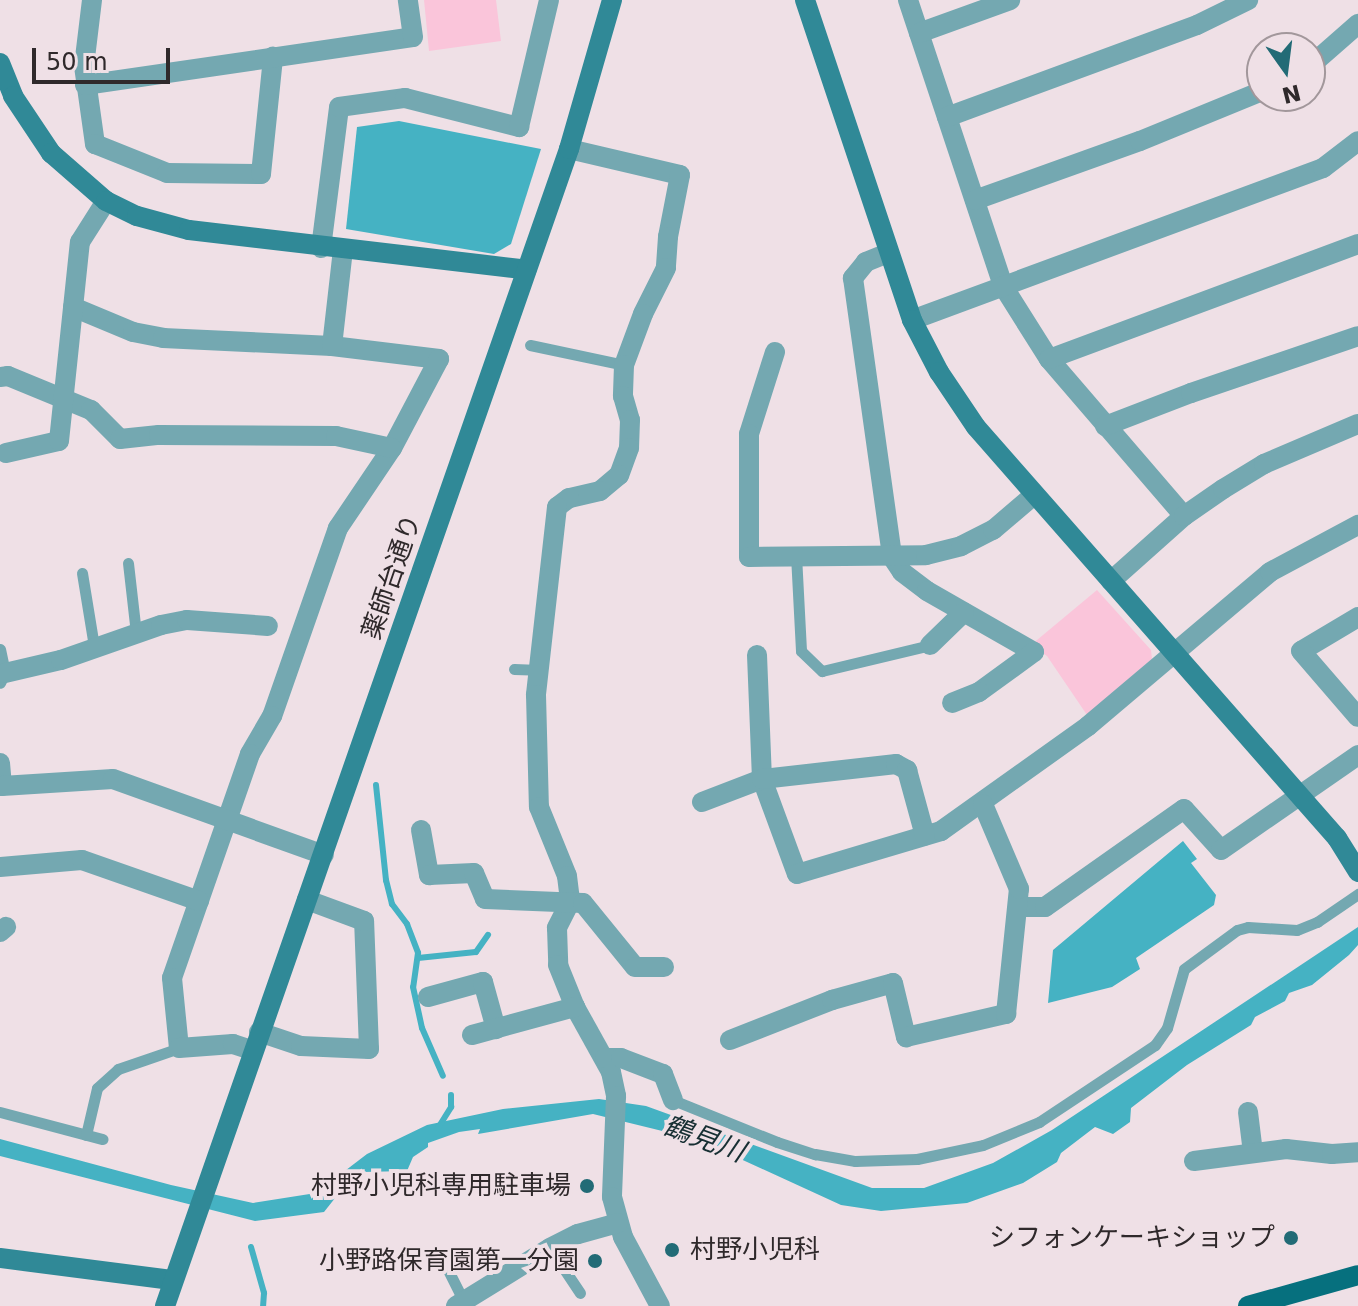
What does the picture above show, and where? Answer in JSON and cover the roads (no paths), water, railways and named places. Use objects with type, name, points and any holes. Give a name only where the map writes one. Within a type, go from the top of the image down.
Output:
[{"type":"main road","points":[[1248,1306],[1358,1275]]},
{"type":"street","points":[[92,0],[85,85],[95,144],[167,173],[261,174],[273,57]]},
{"type":"street","points":[[85,85],[413,37],[408,0]]},
{"type":"street","points":[[321,248],[339,107],[405,98],[519,127],[549,0]]},
{"type":"street","name":"薬師台通り","points":[[172,1280],[324,855],[569,149],[612,0]]},
{"type":"street","points":[[805,0],[912,320],[939,372],[976,427],[1337,838],[1358,872]]},
{"type":"street","points":[[908,0],[1003,286],[1049,359],[1184,516]]},
{"type":"street","points":[[919,33],[1010,0]]},
{"type":"street","points":[[947,117],[1197,25],[1248,0]]},
{"type":"street","points":[[1326,52],[1358,24]]},
{"type":"street","points":[[0,63],[7,100],[51,153],[106,201],[166,226],[321,248],[527,270]]},
{"type":"street","points":[[975,200],[1153,136],[1246,98]]},
{"type":"street","points":[[912,320],[1323,168],[1358,141]]},
{"type":"street","points":[[569,149],[680,175],[668,237],[666,268],[643,314],[624,365],[623,396],[630,420],[629,448],[619,475],[600,491],[569,498],[557,507],[539,670],[536,733],[539,807],[567,876],[570,902],[557,928],[556,950],[575,1007],[605,1058],[616,1096],[612,1197],[618,1223],[660,1306]]},
{"type":"street","points":[[6,453],[59,441],[80,242],[106,201]]},
{"type":"street","points":[[1049,359],[1358,244]]},
{"type":"street","points":[[332,346],[343,250]]},
{"type":"street","points":[[888,253],[866,262],[853,278],[892,557],[902,572],[927,591],[1034,652],[979,692],[952,703]]},
{"type":"street","points":[[73,307],[133,332],[163,338],[332,346],[439,359],[392,448],[338,528],[272,716],[250,754],[172,978],[179,1048],[256,1041],[369,1049],[364,921],[307,900]]},
{"type":"street","points":[[1105,426],[1358,336]]},
{"type":"street","points":[[775,352],[749,434],[749,557],[926,555],[961,546],[993,530],[1034,495]]},
{"type":"street","points":[[0,377],[8,376],[91,410],[120,439],[159,435],[336,436],[392,448]]},
{"type":"street","points":[[1111,581],[1184,516],[1264,464],[1358,424]]},
{"type":"street","points":[[757,655],[762,779],[797,874],[941,831],[983,804],[1088,726],[1270,572],[1358,525]]},
{"type":"street","points":[[930,645],[964,612]]},
{"type":"street","points":[[1357,713],[1301,651],[1358,617]]},
{"type":"street","points":[[2,678],[94,646],[187,620],[268,626]]},
{"type":"street","points":[[1018,907],[1045,907],[1184,809],[1221,850],[1358,755]]},
{"type":"street","points":[[0,763],[2,786],[113,779],[324,855]]},
{"type":"street","points":[[702,802],[762,779],[896,764],[907,770],[925,836]]},
{"type":"street","points":[[730,1040],[832,1000],[893,983],[906,1037],[1006,1014],[1019,889],[983,804]]},
{"type":"street","points":[[421,830],[429,875],[474,873],[485,899],[583,903],[635,967],[664,967]]},
{"type":"street","points":[[0,867],[82,860],[199,901]]},
{"type":"street","points":[[428,997],[483,982],[496,1029]]},
{"type":"street","points":[[472,1035],[575,1007]]},
{"type":"street","points":[[605,1058],[621,1058],[663,1074],[673,1100]]},
{"type":"street","points":[[1248,1112],[1253,1153]]},
{"type":"street","points":[[1194,1161],[1286,1149],[1332,1154],[1358,1152]]},
{"type":"street","points":[[460,1304],[550,1248],[578,1234],[618,1223]]},
{"type":"street","points":[[0,1258],[172,1280],[165,1306]]},
{"type":"lane","points":[[530,345],[624,365]]},
{"type":"lane","points":[[796,555],[801,651],[822,671],[930,645]]},
{"type":"lane","points":[[128,563],[136,633]]},
{"type":"lane","points":[[82,573],[94,646]]},
{"type":"lane","points":[[0,649],[2,678]]},
{"type":"lane","points":[[514,669],[539,670]]},
{"type":"lane","points":[[673,1100],[777,1142],[815,1154],[855,1161],[917,1159],[983,1145],[1039,1122],[1155,1045],[1167,1028],[1184,969],[1237,930],[1248,927],[1297,930],[1317,922],[1358,894]]},
{"type":"lane","points":[[86,1135],[97,1088],[107,1078],[118,1069],[179,1048]]},
{"type":"lane","points":[[0,1112],[102,1139]]},
{"type":"lane","points":[[550,1248],[580,1293]]},
{"type":"lane","points":[[440,1254],[460,1304]]},
{"type":"water","points":[[399,121],[541,149],[511,244],[494,254],[346,229],[357,127]]},
{"type":"water","points":[[1183,841],[1197,859],[1191,863],[1216,895],[1214,905],[1136,958],[1140,969],[1112,987],[1048,1003],[1053,950]]},
{"type":"water","name":"鶴見川","points":[[1358,927],[1358,945],[1349,955],[1312,985],[1289,993],[1285,1001],[1255,1017],[1251,1025],[1187,1065],[1131,1108],[1130,1122],[1113,1134],[1095,1127],[1061,1153],[1057,1162],[1023,1183],[967,1203],[881,1211],[841,1205],[699,1140],[593,1114],[478,1134],[480,1129],[459,1132],[428,1143],[428,1147],[413,1157],[407,1171],[363,1172],[347,1183],[324,1212],[255,1221],[0,1156],[0,1139],[171,1185],[253,1203],[316,1193],[367,1154],[427,1125],[503,1109],[599,1099],[646,1106],[872,1188],[924,1188],[993,1163],[1052,1130]]},
{"type":"waterway","points":[[376,785],[386,880],[392,904],[407,924],[418,953],[413,987],[422,1028],[443,1076]]},
{"type":"waterway","points":[[418,958],[476,952],[488,935]]},
{"type":"waterway","points":[[438,1128],[451,1107],[451,1095]]},
{"type":"waterway","points":[[251,1247],[264,1293],[263,1306]]},
{"type":"place","name":"村野小児科専用駐車場","points":[[587,1186]]},
{"type":"place","name":"シフォンケーキショップ","points":[[1291,1238]]},
{"type":"place","name":"村野小児科","points":[[672,1250]]},
{"type":"place","name":"小野路保育園第一分園","points":[[595,1261]]}]
